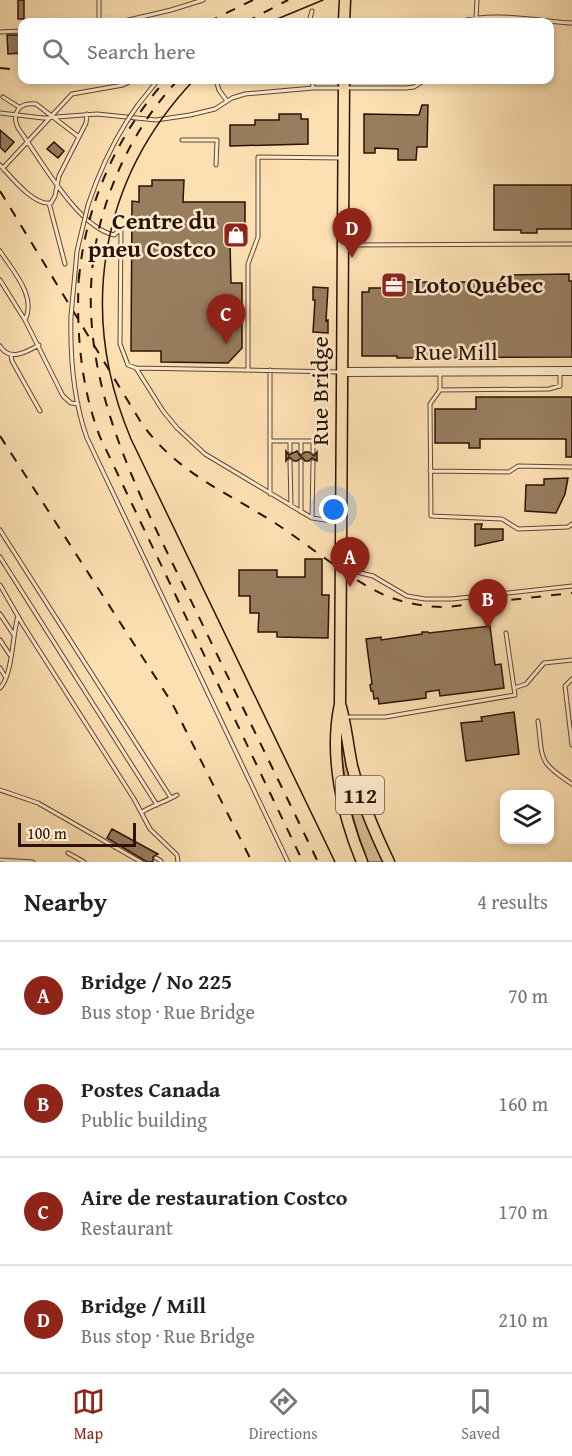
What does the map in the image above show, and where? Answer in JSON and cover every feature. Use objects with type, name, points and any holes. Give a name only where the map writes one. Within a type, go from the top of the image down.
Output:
[{"type":"main road","points":[[344,18],[345,0]]},
{"type":"main road","name":"Rue Bridge","points":[[344,84],[340,717],[336,742],[340,785],[362,862]]},
{"type":"main road","name":"Rue Bridge","points":[[340,717],[362,801],[388,862]]},
{"type":"street","name":"Rue Mill","points":[[341,372],[572,371]]},
{"type":"lane","points":[[99,0],[99,18]]},
{"type":"lane","points":[[137,18],[202,0]]},
{"type":"lane","points":[[476,18],[477,0]]},
{"type":"lane","points":[[310,18],[312,10]]},
{"type":"lane","points":[[554,21],[572,23]]},
{"type":"lane","points":[[0,32],[18,32]]},
{"type":"lane","points":[[87,114],[86,123],[59,177],[54,200],[42,203],[30,195],[1,166],[52,117],[62,102],[72,94],[125,84]]},
{"type":"lane","points":[[155,84],[113,144],[102,165],[88,205],[77,251],[71,315],[72,363],[78,404],[84,428],[98,463],[288,862]]},
{"type":"lane","points":[[217,84],[226,101]]},
{"type":"lane","points":[[312,84],[313,88]]},
{"type":"lane","points":[[0,113],[15,116],[52,117],[87,114],[163,120],[215,109],[226,101],[245,94],[344,84],[406,88],[419,84]]},
{"type":"lane","points":[[3,97],[19,107]]},
{"type":"lane","points":[[79,137],[36,104],[19,107],[15,116],[18,128],[27,141],[74,206],[93,227],[114,236],[121,229],[120,344],[128,365],[136,368],[341,372]]},
{"type":"lane","points":[[182,141],[217,140],[216,165]]},
{"type":"lane","points":[[248,370],[248,264],[258,237],[258,158],[343,158]]},
{"type":"lane","points":[[49,203],[65,264]]},
{"type":"lane","points":[[342,245],[572,244]]},
{"type":"lane","points":[[0,251],[26,293],[29,307],[25,320]]},
{"type":"lane","points":[[0,280],[39,345],[63,396],[71,403],[78,404]]},
{"type":"lane","points":[[0,346],[4,353],[10,355],[20,354],[39,345]]},
{"type":"lane","points":[[10,355],[40,411]]},
{"type":"lane","points":[[136,368],[164,411],[184,436],[205,454],[312,518],[340,522]]},
{"type":"lane","points":[[270,370],[270,494]]},
{"type":"lane","points":[[440,390],[549,389],[560,386],[560,371]]},
{"type":"lane","points":[[441,372],[440,390],[430,405],[431,516],[502,519],[518,529],[568,528],[572,525]]},
{"type":"lane","points":[[270,441],[313,441],[313,452]]},
{"type":"lane","points":[[290,441],[290,452]]},
{"type":"lane","points":[[301,452],[302,441]]},
{"type":"lane","points":[[290,461],[291,506]]},
{"type":"lane","points":[[301,461],[301,512]]},
{"type":"lane","points":[[312,518],[313,462]]},
{"type":"lane","points":[[430,471],[509,472],[518,466],[572,467]]},
{"type":"lane","points":[[0,530],[171,798]]},
{"type":"lane","points":[[0,557],[157,805]]},
{"type":"lane","points":[[340,567],[374,576],[407,596],[425,599],[572,586]]},
{"type":"lane","points":[[0,585],[142,812],[150,829],[175,854],[178,862]]},
{"type":"lane","points":[[0,614],[14,635]]},
{"type":"lane","points":[[0,687],[10,667],[18,614]]},
{"type":"lane","points":[[340,717],[385,717],[515,695],[506,633]]},
{"type":"lane","points":[[0,640],[11,657]]},
{"type":"lane","points":[[514,688],[526,684],[544,663],[572,660]]},
{"type":"lane","points":[[0,668],[6,678]]},
{"type":"lane","points":[[572,679],[565,686],[572,745]]},
{"type":"lane","points":[[538,721],[543,761],[572,784]]},
{"type":"lane","points":[[0,790],[38,803],[141,862]]},
{"type":"lane","points":[[142,812],[177,795]]},
{"type":"lane","points":[[68,853],[84,862]]},
{"type":"lane","points":[[156,858],[161,861]]},
{"type":"lane","points":[[0,860],[33,862]]},
{"type":"shaded area","points":[[340,733],[342,733],[384,862],[368,862],[362,846],[345,782]]},
{"type":"building","points":[[18,0],[24,0],[24,18],[18,18]]},
{"type":"building","points":[[7,35],[18,35],[18,53],[8,54]]},
{"type":"building","points":[[422,105],[428,105],[427,147],[417,147],[416,160],[398,160],[398,149],[375,148],[375,153],[364,153],[364,114],[419,115]]},
{"type":"building","points":[[279,114],[301,114],[301,119],[308,119],[308,144],[230,146],[230,125],[255,125],[255,120],[279,120]]},
{"type":"building","points":[[0,130],[14,142],[5,152],[0,147]]},
{"type":"building","points":[[54,142],[64,151],[58,158],[47,149]]},
{"type":"building","points":[[152,180],[184,180],[183,202],[245,202],[245,230],[242,232],[242,243],[230,243],[231,283],[242,283],[242,348],[228,363],[161,362],[161,351],[131,351],[132,201],[139,202],[139,186],[152,186]]},
{"type":"building","points":[[494,185],[572,185],[572,229],[537,229],[537,233],[521,233],[521,230],[494,230]]},
{"type":"building","points":[[569,274],[569,281],[572,281],[572,357],[397,358],[397,356],[362,356],[362,292],[369,292],[369,288],[389,288],[389,280],[399,280],[399,282],[504,282],[504,275]]},
{"type":"building","points":[[313,287],[328,288],[326,321],[328,320],[328,333],[313,332],[315,300],[313,300]]},
{"type":"building","points":[[476,397],[572,397],[572,457],[566,457],[566,439],[480,439],[480,448],[469,448],[469,443],[435,443],[435,409],[476,409]]},
{"type":"building","points":[[286,451],[289,455],[297,451],[300,456],[309,452],[314,456],[317,452],[317,461],[312,458],[305,461],[302,457],[294,461],[289,457],[286,461]]},
{"type":"building","points":[[568,478],[565,494],[556,513],[525,511],[526,485],[544,485],[544,479]]},
{"type":"building","points":[[475,524],[482,524],[481,529],[503,529],[503,540],[475,546]]},
{"type":"building","points":[[305,559],[322,559],[322,595],[329,595],[328,638],[277,637],[277,632],[258,632],[259,613],[250,613],[250,596],[239,596],[239,570],[277,570],[277,577],[305,577]]},
{"type":"building","points":[[490,626],[495,665],[501,664],[504,688],[440,696],[439,690],[426,692],[426,698],[379,704],[378,698],[374,699],[370,685],[372,684],[366,639],[381,637],[381,640],[422,634],[422,632]]},
{"type":"building","points":[[514,712],[519,754],[466,761],[461,723],[482,721],[481,717]]},
{"type":"building","points":[[112,829],[158,854],[153,857],[153,862],[147,862],[107,838]]},
{"type":"tram line","points":[[280,18],[323,0]]},
{"type":"tram line","points":[[191,84],[162,119],[137,161],[118,204],[107,250],[103,296],[105,344],[115,392],[131,439],[335,862]]},
{"type":"railway","points":[[216,18],[253,0]]},
{"type":"railway","points":[[254,18],[288,0]]},
{"type":"railway","points":[[0,68],[18,70]]},
{"type":"railway","points":[[79,279],[88,225],[106,172],[133,124],[163,84]]},
{"type":"railway","points":[[175,84],[156,106],[138,134],[109,195],[95,251],[91,305],[96,359],[108,411],[126,462],[148,513],[318,862]]},
{"type":"railway","points":[[0,191],[142,424],[157,442],[189,470],[281,527],[362,583],[389,597],[418,605],[447,607],[572,593]]},
{"type":"railway","points":[[79,273],[78,315],[81,356],[88,397],[100,437],[303,862]]},
{"type":"railway","points":[[0,436],[172,703],[252,862]]},
{"type":"place","name":"Centre du pneu Costco","points":[[236,235]]},
{"type":"place","name":"Bridge / Mill","points":[[352,258]]},
{"type":"place","name":"Loto Québec","points":[[394,285]]},
{"type":"place","name":"Aire de restauration Costco","points":[[226,344]]},
{"type":"place","name":"Bridge / No 225","points":[[350,587]]},
{"type":"place","name":"Postes Canada","points":[[488,629]]}]
